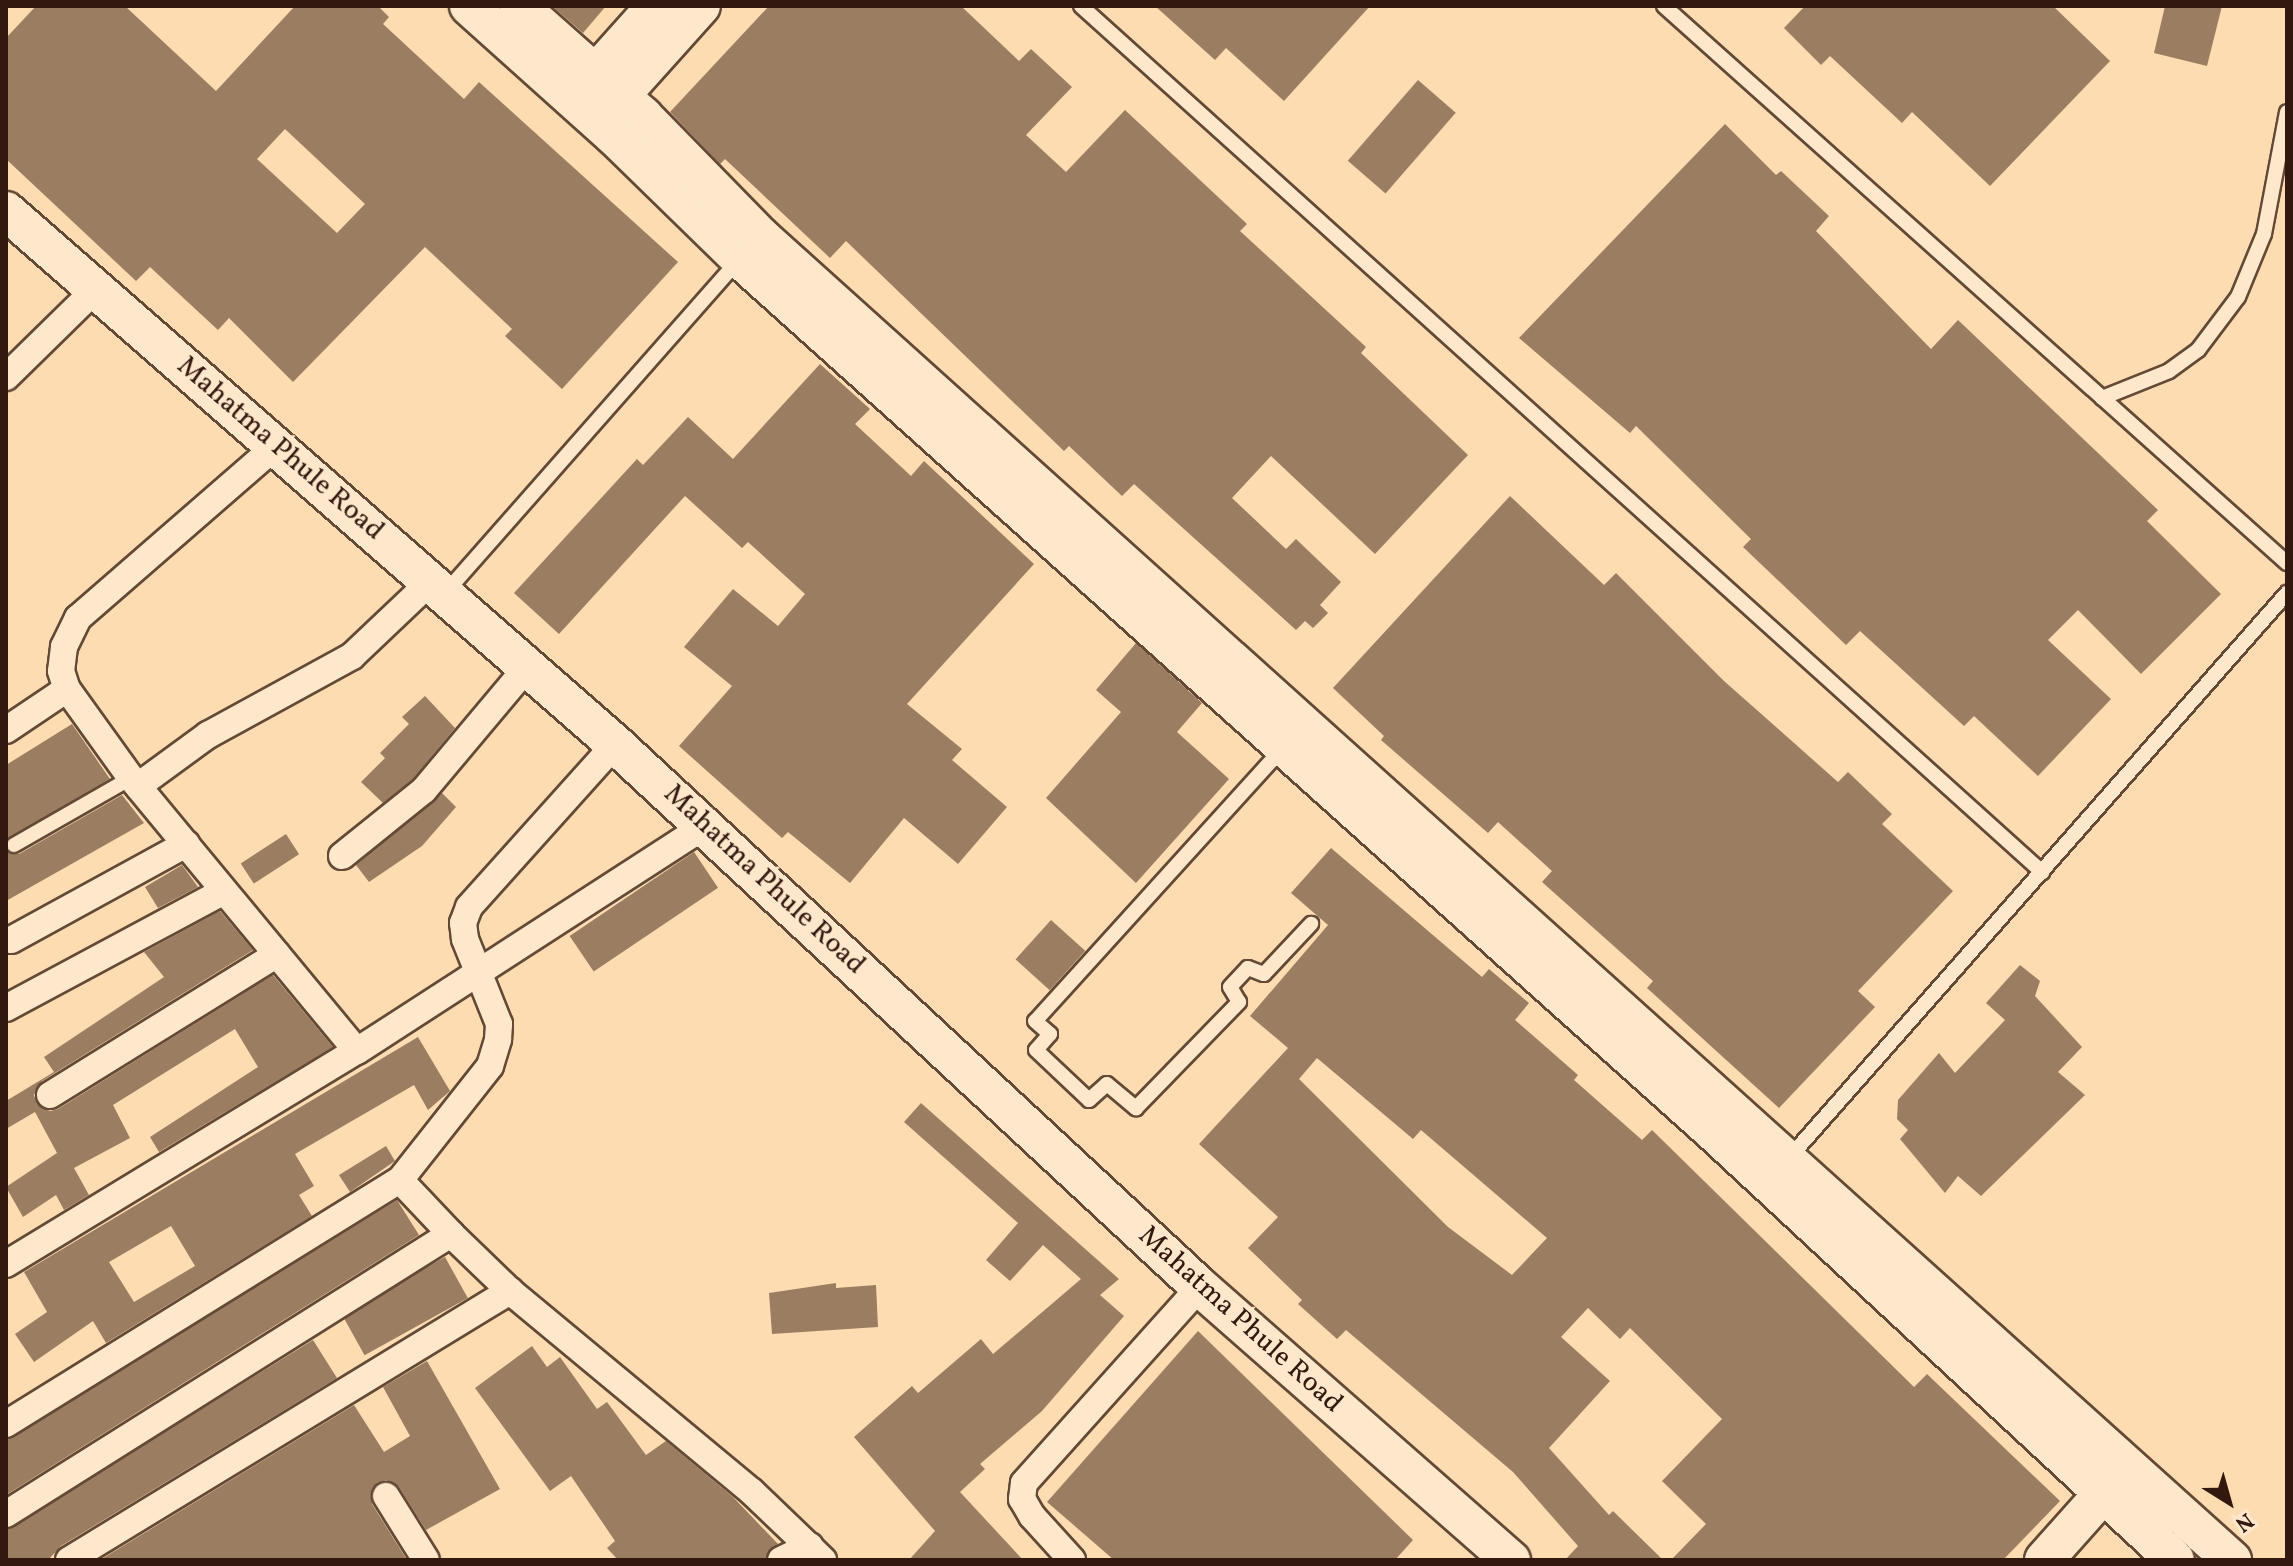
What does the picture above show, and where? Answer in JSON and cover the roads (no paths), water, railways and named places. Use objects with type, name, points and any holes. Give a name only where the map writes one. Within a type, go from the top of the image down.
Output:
[{"type":"street","points":[[469,6],[596,98]]},
{"type":"street","points":[[519,6],[596,98],[750,248],[1082,546],[2130,1464],[2232,1560]]},
{"type":"street","points":[[596,98],[656,6]]},
{"type":"street","points":[[596,98],[701,6]]},
{"type":"street","name":"Mahatma Phule Road","points":[[6,211],[439,586],[706,825],[1200,1287],[1511,1560]]},
{"type":"street","points":[[6,377],[96,289]]},
{"type":"street","points":[[277,445],[78,618],[64,647],[67,689],[134,782],[357,1051]]},
{"type":"street","points":[[1082,546],[1282,749],[1718,1136],[2101,1496],[2175,1560]]},
{"type":"street","points":[[134,782],[208,735],[352,656],[439,586]]},
{"type":"street","points":[[342,856],[424,790],[528,666]]},
{"type":"street","points":[[6,730],[67,689]]},
{"type":"street","points":[[6,1424],[400,1180],[490,1066],[499,1024],[465,939],[463,923],[469,907],[615,744]]},
{"type":"street","points":[[6,1264],[481,974],[706,825]]},
{"type":"street","points":[[11,940],[186,844]]},
{"type":"street","points":[[6,1008],[224,891]]},
{"type":"street","points":[[50,1095],[277,954]]},
{"type":"street","points":[[400,1180],[510,1291],[816,1553]]},
{"type":"street","points":[[6,1514],[451,1234]]},
{"type":"street","points":[[1072,1560],[1032,1516],[1022,1499],[1024,1483],[1200,1287]]},
{"type":"street","points":[[69,1560],[510,1291]]},
{"type":"street","points":[[2044,1560],[2130,1464]]},
{"type":"street","points":[[386,1496],[426,1560]]},
{"type":"street","points":[[781,1560],[816,1553]]},
{"type":"lane","points":[[1081,6],[2042,872]]},
{"type":"lane","points":[[1664,6],[2287,563]]},
{"type":"lane","points":[[2102,398],[2169,371],[2198,350],[2238,297],[2264,234],[2287,112]]},
{"type":"lane","points":[[439,586],[750,248]]},
{"type":"lane","points":[[1785,1162],[2287,593]]},
{"type":"lane","points":[[1282,749],[1035,1021],[1050,1034],[1036,1050],[1089,1100],[1107,1084],[1136,1108],[1239,1002],[1230,987],[1248,968],[1264,974],[1311,924]]},
{"type":"lane","points":[[14,845],[134,782]]}]
